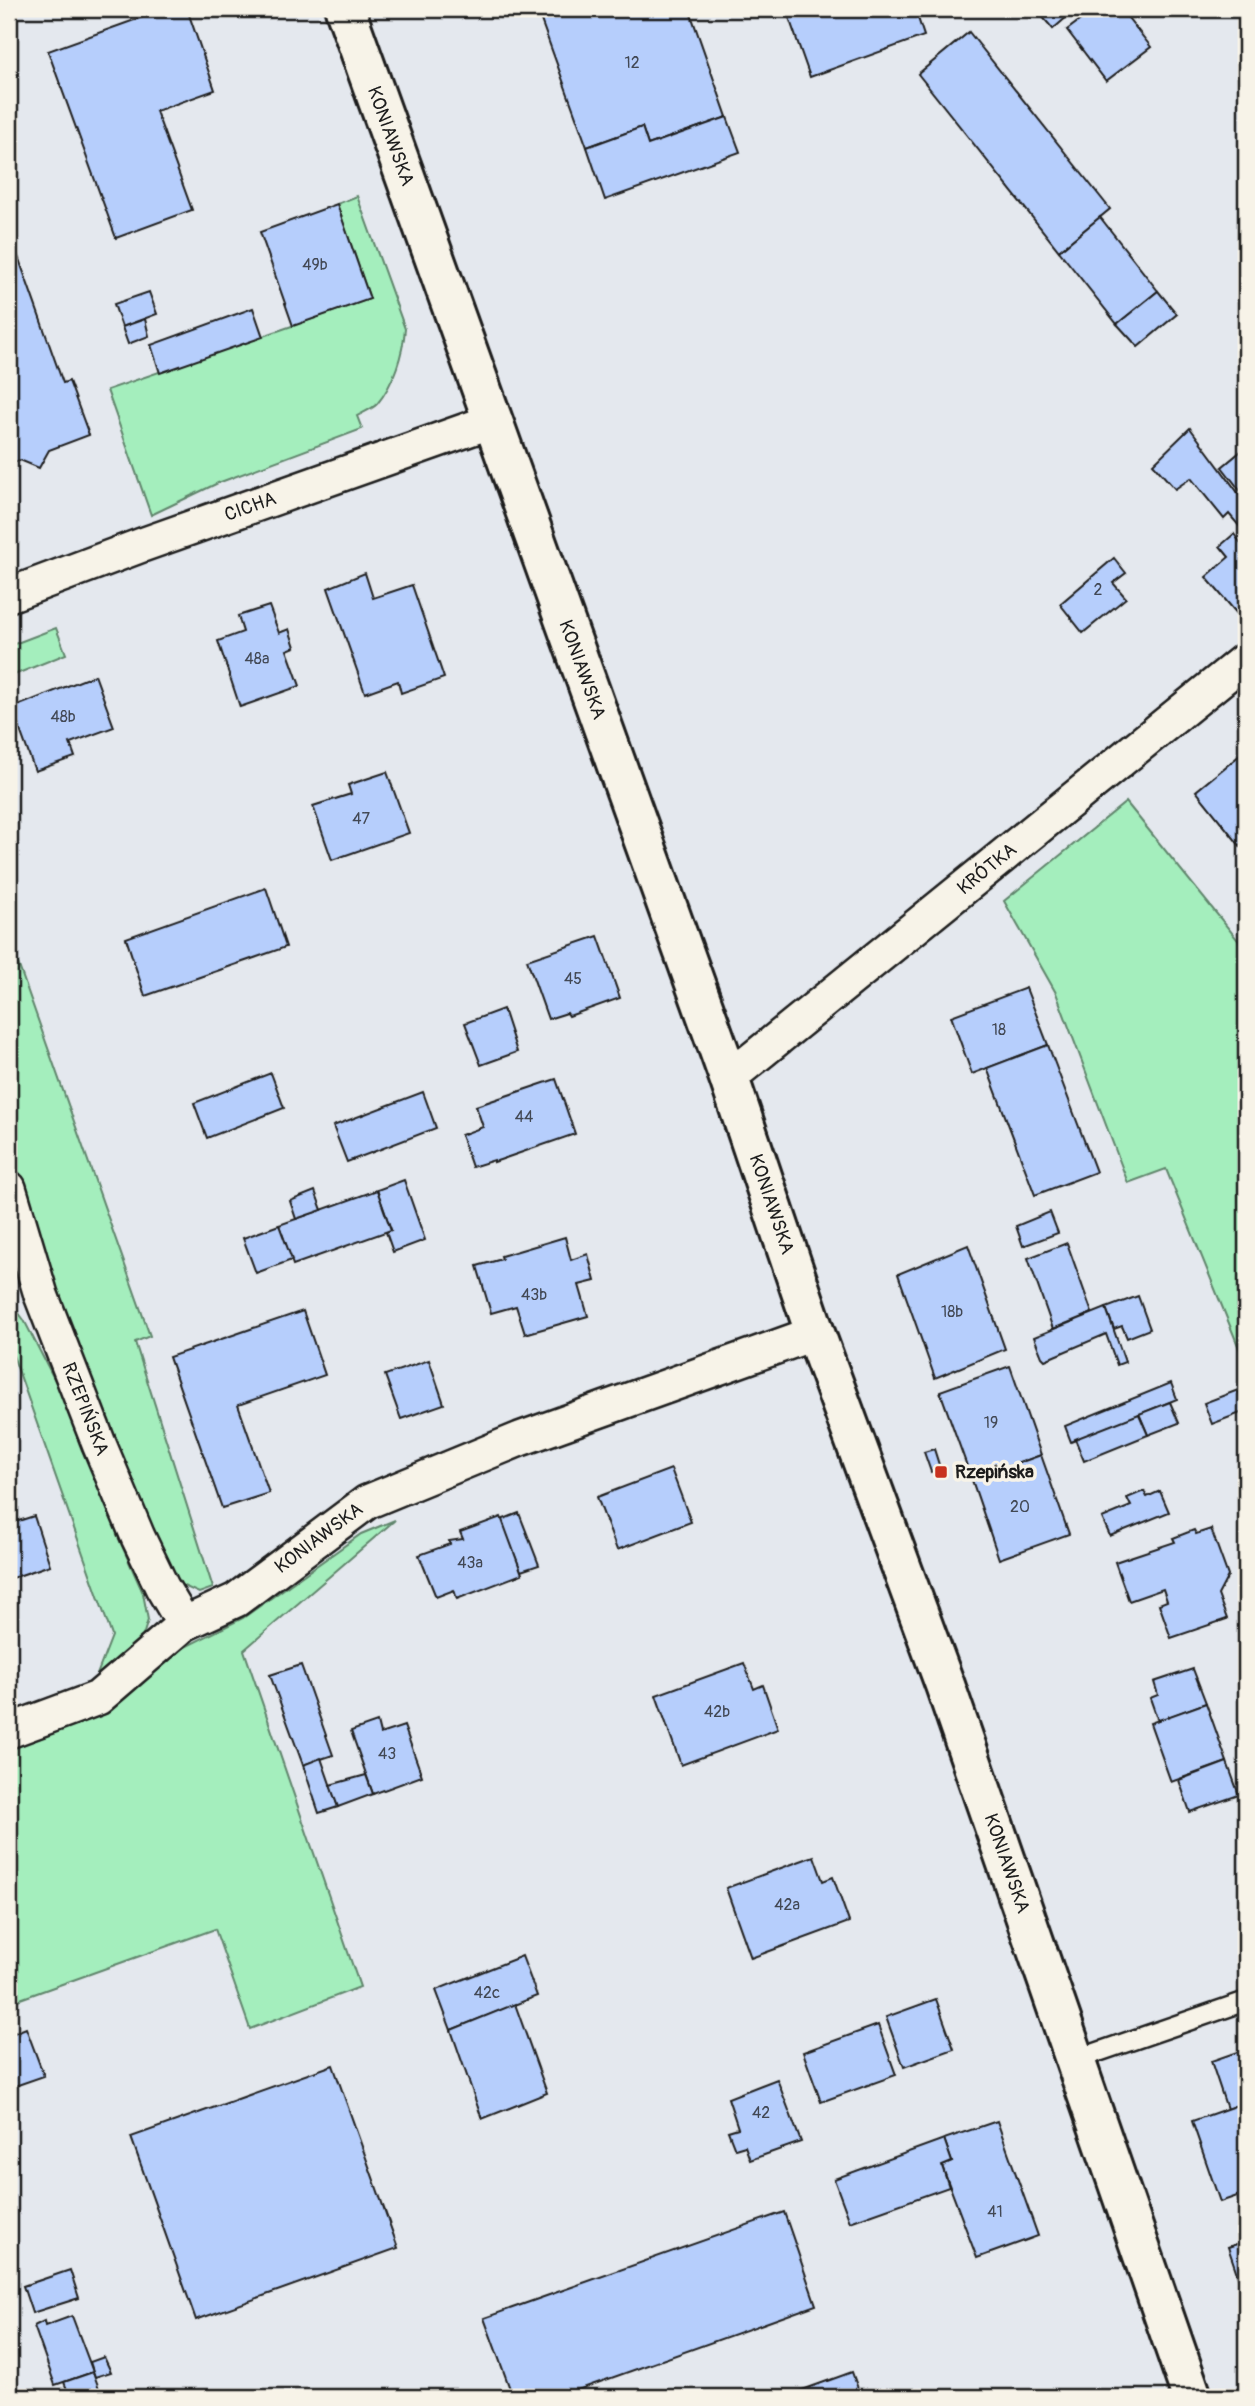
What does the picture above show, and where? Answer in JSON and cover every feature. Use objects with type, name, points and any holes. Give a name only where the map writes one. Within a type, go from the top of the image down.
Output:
[{"type":"main road","name":"KONIAWSKA","points":[[345,9],[729,1078],[815,1333],[945,1685],[1192,2397]]},
{"type":"street","name":"CICHA","points":[[9,595],[492,421]]},
{"type":"street","name":"KRÓTKA","points":[[729,1078],[1246,659]]},
{"type":"street","name":"RZEPIŃSKA","points":[[9,1188],[41,1295],[99,1444],[138,1537],[162,1587],[184,1623]]},
{"type":"street","name":"KONIAWSKA","points":[[9,1731],[98,1698],[184,1623],[236,1600],[367,1502],[520,1439],[815,1333]]},
{"type":"lane","points":[[1075,2060],[1246,2001]]},
{"type":"green space","points":[[357,196],[405,329],[393,378],[377,404],[357,416],[362,429],[218,483],[151,515],[107,390],[370,299],[337,204]]},
{"type":"green space","points":[[56,628],[66,654],[9,677],[9,646]]},
{"type":"green space","points":[[1126,802],[1246,950],[1246,1365],[1166,1169],[1128,1183],[1056,993],[1004,901]]},
{"type":"green space","points":[[9,938],[150,1336],[135,1342],[213,1588],[199,1593],[179,1584],[142,1520],[69,1326],[9,1147]]},
{"type":"green space","points":[[9,1300],[24,1320],[89,1447],[118,1537],[143,1593],[148,1620],[142,1639],[93,1685],[112,1636],[9,1344]]},
{"type":"green space","points":[[395,1520],[244,1650],[360,1987],[250,2029],[215,1929],[9,2003],[9,1743],[147,1675],[181,1649],[243,1618],[361,1534]]},
{"type":"building","points":[[165,9],[187,9],[215,90],[156,111],[192,210],[116,238],[48,51]]},
{"type":"building","points":[[537,9],[689,9],[727,117],[648,145],[642,127],[587,147]]},
{"type":"building","points":[[786,9],[915,9],[924,36],[810,77]]},
{"type":"building","points":[[1048,9],[1076,9],[1053,29],[1041,15]]},
{"type":"building","points":[[1095,9],[1121,9],[1151,47],[1106,81],[1067,30]]},
{"type":"building","points":[[969,32],[1110,209],[1059,251],[918,74]]},
{"type":"building","points":[[727,117],[740,152],[605,200],[587,147],[642,127],[648,145]]},
{"type":"building","points":[[337,204],[370,299],[293,326],[260,232]]},
{"type":"building","points":[[1100,217],[1158,291],[1117,324],[1059,251]]},
{"type":"building","points":[[9,231],[63,383],[69,381],[89,435],[49,450],[39,468],[20,460],[9,464]]},
{"type":"building","points":[[1158,291],[1177,314],[1138,347],[1117,324]]},
{"type":"building","points":[[149,292],[157,314],[122,327],[114,304]]},
{"type":"building","points":[[253,308],[263,337],[160,373],[151,345]]},
{"type":"building","points":[[145,319],[149,336],[128,344],[122,327]]},
{"type":"building","points":[[1190,428],[1245,502],[1246,500],[1246,534],[1229,514],[1224,519],[1191,478],[1175,489],[1153,464]]},
{"type":"building","points":[[1246,447],[1246,498],[1222,467]]},
{"type":"building","points":[[1234,534],[1243,546],[1246,543],[1246,610],[1239,616],[1206,577],[1229,557],[1220,546]]},
{"type":"building","points":[[1114,558],[1126,573],[1113,583],[1126,598],[1083,633],[1060,604]]},
{"type":"building","points":[[365,573],[373,598],[412,585],[444,678],[401,693],[398,681],[365,693],[328,588]]},
{"type":"building","points":[[269,606],[279,633],[289,629],[295,647],[287,650],[300,686],[240,707],[218,641],[243,632],[238,616]]},
{"type":"building","points":[[95,675],[114,727],[70,743],[75,757],[35,771],[12,708]]},
{"type":"building","points":[[1240,755],[1246,763],[1246,843],[1241,847],[1196,791]]},
{"type":"building","points":[[387,772],[409,833],[332,860],[313,806],[351,794],[348,785]]},
{"type":"building","points":[[266,888],[286,947],[145,996],[126,938]]},
{"type":"building","points":[[598,936],[620,998],[569,1016],[567,1013],[548,1019],[527,960]]},
{"type":"building","points":[[1026,988],[1048,1045],[972,1074],[951,1016]]},
{"type":"building","points":[[503,1009],[517,1052],[481,1065],[465,1023]]},
{"type":"building","points":[[1048,1045],[1096,1172],[1035,1195],[987,1068]]},
{"type":"building","points":[[271,1073],[284,1108],[207,1138],[194,1103]]},
{"type":"building","points":[[556,1079],[575,1134],[472,1167],[461,1135],[483,1127],[476,1106]]},
{"type":"building","points":[[423,1092],[436,1128],[347,1162],[333,1126]]},
{"type":"building","points":[[404,1180],[425,1240],[393,1252],[386,1232],[391,1230],[377,1190]]},
{"type":"building","points":[[377,1190],[391,1230],[293,1265],[279,1225]]},
{"type":"building","points":[[315,1191],[322,1210],[296,1219],[290,1201]]},
{"type":"building","points":[[1050,1212],[1058,1233],[1023,1246],[1016,1226]]},
{"type":"building","points":[[279,1225],[292,1260],[256,1273],[243,1238]]},
{"type":"building","points":[[565,1237],[571,1260],[588,1254],[595,1281],[579,1285],[588,1316],[525,1334],[516,1306],[491,1313],[477,1266]]},
{"type":"building","points":[[1067,1243],[1092,1313],[1053,1329],[1028,1258]]},
{"type":"building","points":[[968,1245],[1005,1349],[935,1378],[898,1274]]},
{"type":"building","points":[[1138,1296],[1150,1329],[1127,1338],[1122,1326],[1114,1329],[1106,1308]]},
{"type":"building","points":[[1106,1308],[1125,1362],[1117,1365],[1106,1334],[1045,1360],[1042,1357],[1034,1337]]},
{"type":"building","points":[[303,1311],[325,1375],[238,1405],[269,1493],[222,1508],[169,1357]]},
{"type":"building","points":[[429,1360],[444,1404],[401,1419],[385,1375]]},
{"type":"building","points":[[1010,1366],[1041,1455],[972,1480],[940,1391]]},
{"type":"building","points":[[1171,1383],[1177,1399],[1071,1442],[1065,1426]]},
{"type":"building","points":[[1238,1390],[1246,1411],[1212,1424],[1204,1403]]},
{"type":"building","points":[[1170,1402],[1179,1423],[1148,1435],[1139,1414]]},
{"type":"building","points":[[1139,1414],[1148,1435],[1084,1461],[1075,1439]]},
{"type":"building","points":[[934,1449],[940,1468],[931,1472],[924,1452]]},
{"type":"building","points":[[1041,1455],[1069,1534],[999,1559],[972,1480]]},
{"type":"building","points":[[671,1469],[691,1522],[617,1550],[597,1497]]},
{"type":"building","points":[[1144,1491],[1147,1497],[1160,1491],[1169,1512],[1110,1536],[1102,1518],[1131,1506],[1127,1498]]},
{"type":"building","points":[[519,1513],[539,1565],[521,1571],[501,1520]]},
{"type":"building","points":[[34,1516],[50,1565],[9,1579],[9,1524]]},
{"type":"building","points":[[501,1517],[522,1574],[457,1599],[454,1590],[436,1597],[419,1555],[450,1544],[449,1541],[463,1539],[460,1532]]},
{"type":"building","points":[[1211,1529],[1228,1576],[1218,1595],[1227,1619],[1171,1638],[1159,1604],[1167,1601],[1163,1589],[1129,1601],[1115,1562],[1175,1542],[1173,1538],[1194,1530],[1196,1534]]},
{"type":"building","points":[[744,1663],[754,1689],[763,1685],[778,1729],[681,1765],[656,1695]]},
{"type":"building","points":[[301,1665],[333,1755],[303,1765],[270,1675]]},
{"type":"building","points":[[1193,1669],[1206,1703],[1158,1721],[1150,1698],[1158,1695],[1154,1682]]},
{"type":"building","points":[[1206,1703],[1227,1762],[1171,1782],[1150,1723]]},
{"type":"building","points":[[377,1722],[380,1734],[404,1726],[422,1776],[373,1794],[351,1731]]},
{"type":"building","points":[[321,1758],[338,1807],[319,1813],[303,1765]]},
{"type":"building","points":[[1227,1762],[1239,1795],[1190,1812],[1179,1780]]},
{"type":"building","points":[[366,1775],[373,1794],[338,1807],[330,1785]]},
{"type":"building","points":[[814,1856],[823,1881],[833,1877],[849,1922],[751,1958],[726,1888]]},
{"type":"building","points":[[522,1956],[537,1996],[451,2030],[436,1990]]},
{"type":"building","points":[[936,1999],[954,2049],[904,2067],[886,2017]]},
{"type":"building","points":[[515,2004],[547,2093],[482,2119],[451,2030]]},
{"type":"building","points":[[878,2025],[896,2075],[821,2102],[803,2052]]},
{"type":"building","points":[[26,2028],[44,2076],[15,2086],[9,2070],[9,2035]]},
{"type":"building","points":[[1246,2049],[1246,2102],[1227,2109],[1211,2061]]},
{"type":"building","points":[[333,2065],[398,2248],[196,2320],[131,2137]]},
{"type":"building","points":[[777,2079],[801,2142],[750,2160],[745,2146],[735,2149],[728,2131],[738,2128],[728,2098]]},
{"type":"building","points":[[1246,2102],[1246,2193],[1220,2202],[1192,2121]]},
{"type":"building","points":[[997,2121],[1038,2236],[977,2258],[942,2166],[952,2162],[944,2139]]},
{"type":"building","points":[[944,2139],[952,2162],[942,2166],[949,2187],[850,2222],[834,2179]]},
{"type":"building","points":[[1246,2193],[1246,2224],[1237,2196]]},
{"type":"building","points":[[784,2212],[816,2305],[558,2397],[513,2397],[484,2318]]},
{"type":"building","points":[[1246,2241],[1246,2300],[1228,2247]]},
{"type":"building","points":[[70,2270],[79,2298],[32,2313],[23,2286]]},
{"type":"building","points":[[72,2316],[93,2372],[55,2385],[34,2326],[44,2321],[45,2326]]},
{"type":"building","points":[[104,2357],[111,2372],[95,2377],[90,2362]]},
{"type":"building","points":[[9,2370],[18,2397],[9,2397]]},
{"type":"building","points":[[93,2372],[101,2394],[70,2397],[64,2382]]},
{"type":"building","points":[[852,2372],[861,2397],[783,2397]]},
{"type":"place","name":"Rzepińska","points":[[941,1472]]}]
